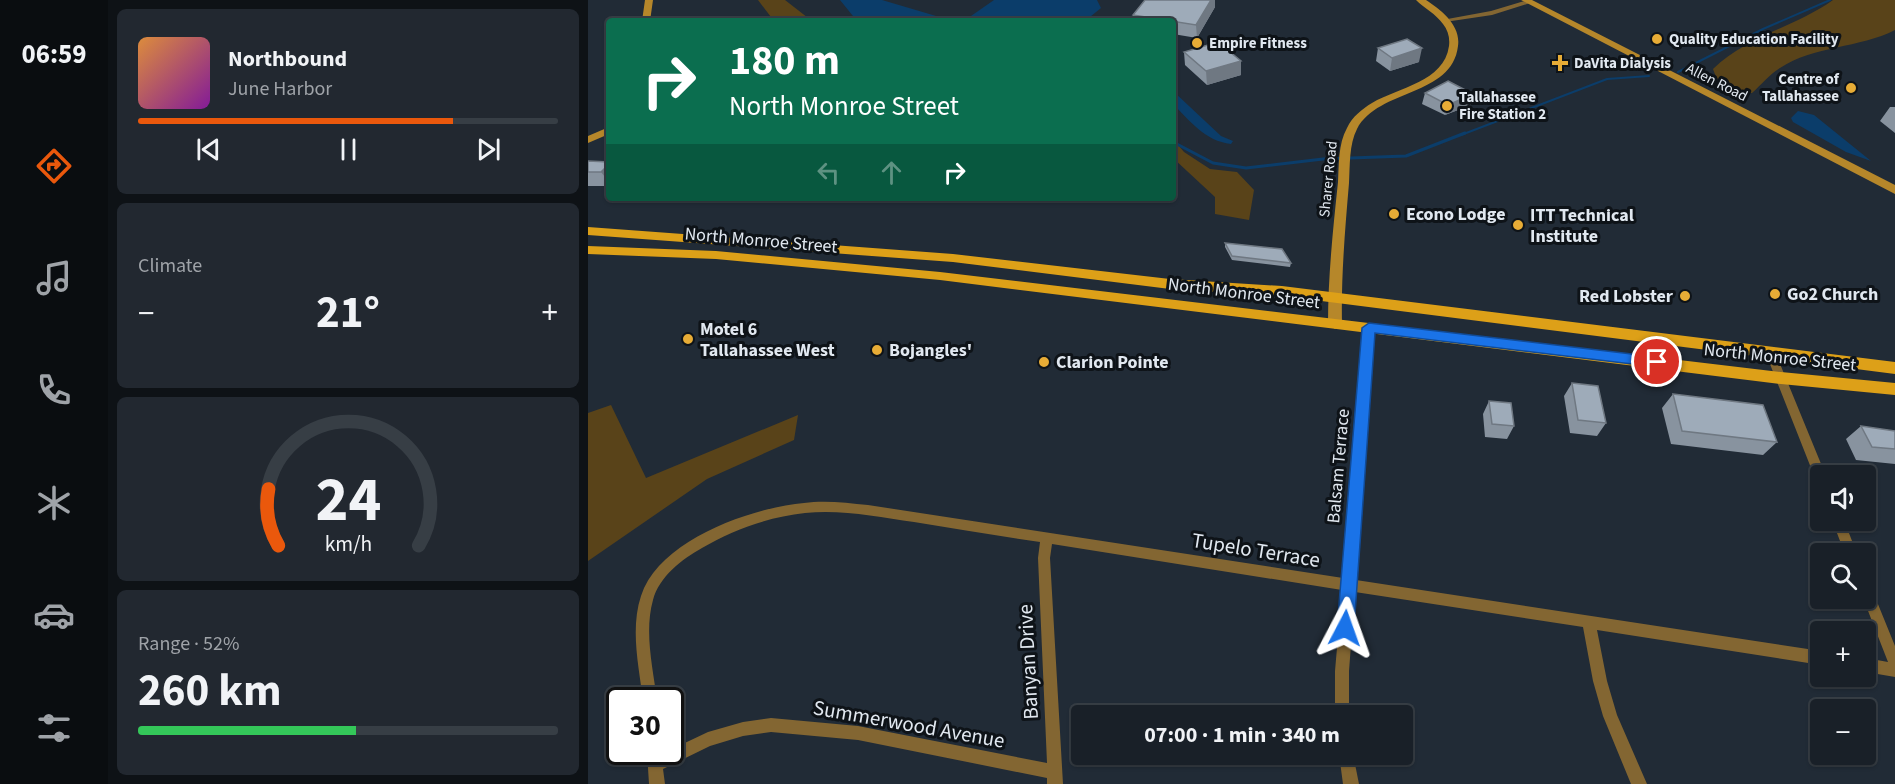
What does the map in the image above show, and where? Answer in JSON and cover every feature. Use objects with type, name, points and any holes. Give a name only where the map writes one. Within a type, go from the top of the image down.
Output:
[{"type":"main road","name":"North Monroe Street","points":[[588,231],[953,258],[1140,280],[1334,297],[1895,368]]},
{"type":"main road","points":[[716,255],[733,240]]},
{"type":"main road","name":"North Monroe Street","points":[[591,251],[716,255],[922,274],[1781,378],[1895,389]]},
{"type":"main road","points":[[922,274],[932,257]]},
{"type":"main road","points":[[940,276],[953,258]]},
{"type":"main road","points":[[1100,295],[1112,277]]},
{"type":"main road","points":[[1132,299],[1140,280]]},
{"type":"main road","points":[[1526,322],[1530,347]]},
{"type":"street","points":[[646,18],[649,0]]},
{"type":"street","points":[[1420,0],[1445,20],[1492,13],[1526,1]]},
{"type":"street","name":"Allen Road","points":[[1526,1],[1895,190]]},
{"type":"street","name":"Sharer Road","points":[[1335,324],[1334,297],[1344,172],[1347,145],[1352,128],[1362,114],[1382,100],[1425,82],[1448,63],[1454,45],[1451,30],[1445,20]]},
{"type":"street","points":[[588,140],[606,131]]},
{"type":"street","name":"Balsam Terrace","points":[[1342,705],[1348,585],[1369,328]]},
{"type":"street","points":[[1771,354],[1816,465]]},
{"type":"street","name":"Tupelo Terrace","points":[[649,687],[642,618],[647,596],[663,569],[690,548],[734,528],[786,511],[833,507],[868,510],[1810,656]]},
{"type":"street","name":"Banyan Drive","points":[[1047,539],[1044,558],[1054,778]]},
{"type":"street","points":[[1873,609],[1895,663]]},
{"type":"street","points":[[1589,623],[1600,681],[1610,716],[1640,784]]},
{"type":"street","points":[[1876,667],[1895,670]]},
{"type":"street","name":"Summerwood Avenue","points":[[684,748],[743,729],[771,725],[858,733],[1054,778]]},
{"type":"street","points":[[656,765],[657,784]]},
{"type":"street","points":[[1348,765],[1351,784]]},
{"type":"shaded area","points":[[758,0],[785,0],[808,18],[772,18]]},
{"type":"shaded area","points":[[1833,0],[1895,0],[1895,30],[1793,61],[1773,73],[1752,93],[1733,91],[1719,82],[1713,69],[1726,58]]},
{"type":"shaded area","points":[[1176,143],[1184,152],[1210,169],[1237,172],[1254,190],[1249,220],[1215,214],[1215,197],[1176,161]]},
{"type":"shaded area","points":[[611,405],[646,478],[798,415],[794,440],[707,479],[588,561],[588,413]]},
{"type":"water","points":[[840,0],[882,0],[943,18],[855,18]]},
{"type":"water","points":[[994,0],[1097,0],[1101,8],[1089,18],[964,18],[971,16]]},
{"type":"water","points":[[1176,94],[1221,136],[1233,141],[1231,144],[1213,139],[1176,107]]},
{"type":"water","points":[[1798,111],[1814,115],[1871,161],[1846,152],[1793,122],[1791,118]]},
{"type":"building","points":[[1145,0],[1211,0],[1196,25],[1176,22],[1176,18],[1133,15]]},
{"type":"building","points":[[1407,39],[1422,48],[1392,58],[1378,48]]},
{"type":"building","points":[[1218,42],[1241,61],[1206,71],[1184,52]]},
{"type":"building","points":[[1448,81],[1473,94],[1448,105],[1425,93]]},
{"type":"building","points":[[588,161],[606,162],[606,167],[601,172],[588,172]]},
{"type":"building","points":[[1225,243],[1282,249],[1291,263],[1232,256]]},
{"type":"building","points":[[1572,383],[1598,386],[1606,423],[1578,420]]},
{"type":"building","points":[[1673,394],[1763,405],[1777,442],[1682,431]]},
{"type":"building","points":[[1489,401],[1511,403],[1514,426],[1492,424]]},
{"type":"building","points":[[1861,426],[1895,431],[1895,449],[1872,447]]},
{"type":"waterway","points":[[1678,72],[1763,29],[1830,0]]},
{"type":"waterway","points":[[1461,135],[1607,79],[1649,76]]},
{"type":"waterway","points":[[1176,144],[1213,163],[1246,168],[1323,159],[1406,156],[1465,133]]},
{"type":"place","name":"Quality Education Facility","points":[[1657,39]]},
{"type":"place","name":"Empire Fitness","points":[[1197,43]]},
{"type":"place","name":"DaVita Dialysis","points":[[1560,63]]},
{"type":"place","name":"Centre of Tallahassee","points":[[1851,88]]},
{"type":"place","name":"Tallahassee Fire Station 2","points":[[1447,106]]},
{"type":"place","name":"Econo Lodge","points":[[1394,214]]},
{"type":"place","name":"ITT Technical Institute","points":[[1518,225]]},
{"type":"place","name":"Go2 Church","points":[[1775,294]]},
{"type":"place","name":"Red Lobster","points":[[1685,296]]},
{"type":"place","name":"Motel 6 Tallahassee West","points":[[688,339]]},
{"type":"place","name":"Bojangles'","points":[[877,350]]},
{"type":"place","name":"Clarion Pointe","points":[[1044,362]]},
{"type":"route","points":[[1345,628],[1369,328],[1657,362]]}]
